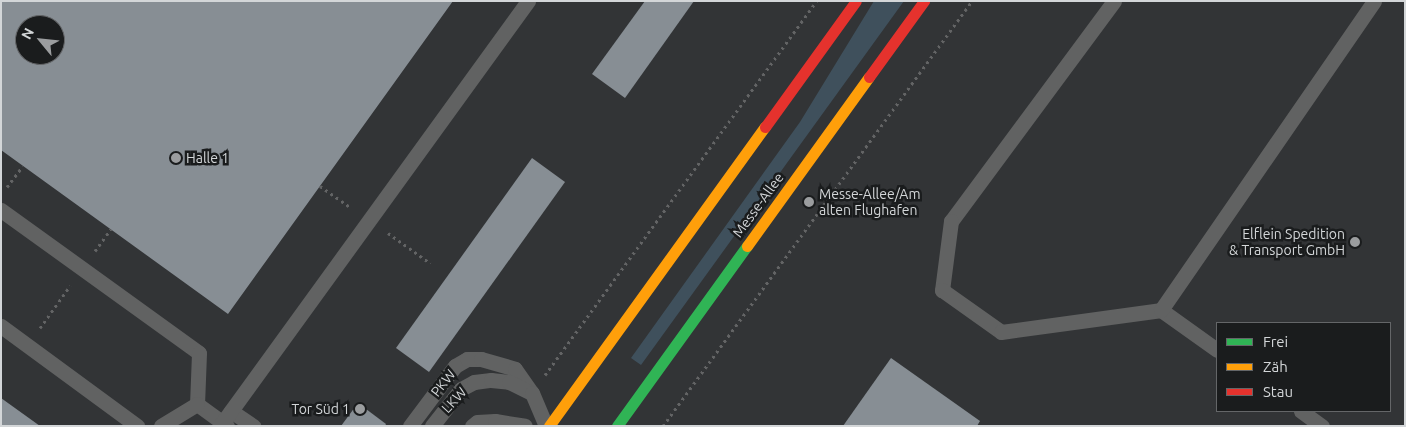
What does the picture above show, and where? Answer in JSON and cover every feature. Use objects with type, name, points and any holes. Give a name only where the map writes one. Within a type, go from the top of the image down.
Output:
[{"type":"main road","points":[[550,426],[856,1]]},
{"type":"main road","name":"Messe-Allee","points":[[617,426],[924,1]]},
{"type":"lane","points":[[225,421],[528,1]]},
{"type":"lane","points":[[1114,1],[950,221],[942,290],[1001,332],[1161,310],[1216,349]]},
{"type":"lane","points":[[1161,310],[1374,1]]},
{"type":"lane","points":[[1,210],[199,353],[197,404]]},
{"type":"lane","points":[[1,326],[137,426]]},
{"type":"lane","name":"PKW","points":[[410,426],[455,366],[467,359],[481,359],[515,369],[532,393]]},
{"type":"lane","name":"LKW","points":[[432,426],[461,389],[474,382],[492,380],[509,382],[532,393]]},
{"type":"lane","points":[[532,393],[546,426]]},
{"type":"lane","points":[[197,404],[225,421],[253,426]]},
{"type":"lane","points":[[161,426],[197,404]]},
{"type":"lane","points":[[1303,412],[1322,426]]},
{"type":"lane","points":[[472,426],[477,422],[495,421],[525,426]]},
{"type":"path","points":[[532,393],[817,1]]},
{"type":"path","points":[[663,426],[972,1]]},
{"type":"path","points":[[1,195],[23,166]]},
{"type":"shaded area","points":[[874,1],[904,1],[641,365],[631,358],[800,122]]},
{"type":"building","name":"Halle 1","points":[[1,1],[453,1],[228,314],[1,150]]},
{"type":"building","points":[[645,1],[694,1],[625,98],[592,74]]},
{"type":"building","points":[[532,158],[565,182],[429,372],[396,348]]},
{"type":"building","points":[[891,358],[980,421],[977,426],[843,426]]},
{"type":"building","points":[[1,398],[40,426],[1,426]]},
{"type":"building","name":"Tor Süd 1","points":[[358,403],[386,424],[385,426],[341,426]]},
{"type":"traffic: fast","points":[[617,426],[747,246]]},
{"type":"traffic: slow","points":[[747,246],[869,77]]},
{"type":"traffic: slow","points":[[549,426],[765,127]]},
{"type":"traffic: jam","points":[[765,127],[856,1]]},
{"type":"traffic: jam","points":[[869,77],[924,1]]},
{"type":"place","name":"Halle 1","points":[[176,158]]},
{"type":"place","name":"Messe-Allee/Am alten Flughafen","points":[[809,202]]},
{"type":"place","name":"Elflein Spedition & Transport GmbH","points":[[1355,242]]},
{"type":"place","name":"Tor Süd 1","points":[[360,409]]}]
